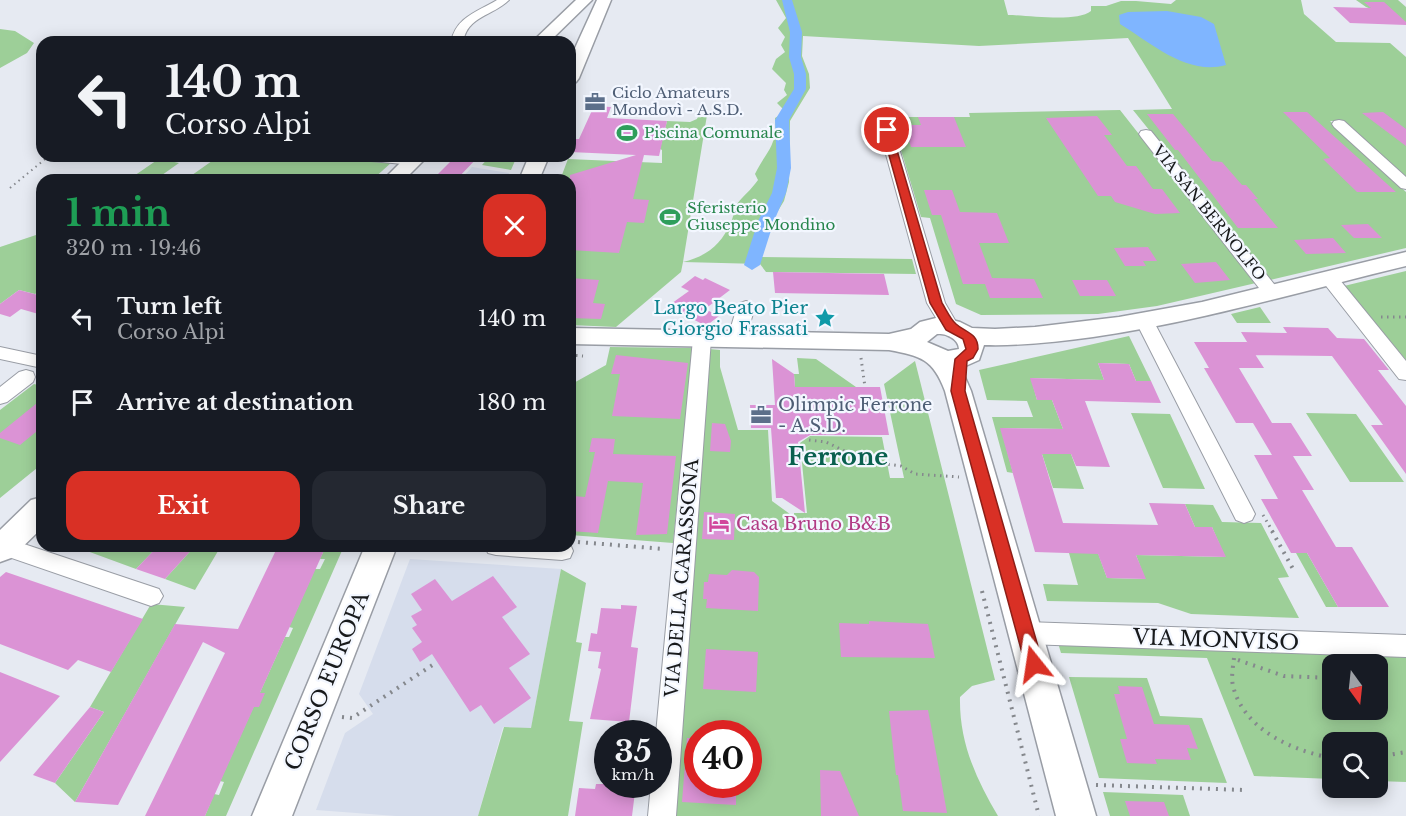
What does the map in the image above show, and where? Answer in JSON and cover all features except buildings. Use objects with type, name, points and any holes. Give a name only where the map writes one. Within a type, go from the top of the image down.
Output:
[{"type":"street","points":[[458,36],[469,20],[504,0]]},
{"type":"street","points":[[580,5],[597,9],[601,6]]},
{"type":"street","points":[[547,36],[580,5]]},
{"type":"street","points":[[580,5],[584,40]]},
{"type":"street","points":[[576,62],[601,6]]},
{"type":"street","points":[[551,36],[568,30],[584,40]]},
{"type":"street","points":[[881,111],[936,303],[936,316],[957,374],[958,391],[1076,816]]},
{"type":"street","points":[[1339,124],[1406,185]]},
{"type":"street","name":"VIA SAN BERNOLFO","points":[[1146,134],[1272,293]]},
{"type":"street","points":[[400,174],[413,162]]},
{"type":"street","name":"VIA SAN BERNOLFO","points":[[577,346],[702,339],[946,343],[1013,338],[1146,322],[1272,293],[1406,258]]},
{"type":"street","points":[[1329,278],[1406,374]]},
{"type":"street","points":[[736,340],[746,307]]},
{"type":"street","points":[[1146,322],[1240,506]]},
{"type":"street","name":"VIA DELLA CARASSONA","points":[[662,816],[702,339]]},
{"type":"street","points":[[0,353],[36,360]]},
{"type":"street","points":[[0,397],[26,378]]},
{"type":"street","points":[[36,515],[1,548],[151,596]]},
{"type":"street","name":"CORSO EUROPA","points":[[272,816],[379,552]]},
{"type":"street","name":"VIA MONVISO","points":[[1026,633],[1406,646]]},
{"type":"path","points":[[10,188],[42,162]]},
{"type":"path","points":[[860,350],[865,387]]},
{"type":"path","points":[[809,440],[837,446],[865,461],[901,466],[915,474],[983,479]]},
{"type":"path","points":[[1240,506],[1253,498],[1293,569]]},
{"type":"path","points":[[576,546],[684,550]]},
{"type":"path","points":[[982,591],[1039,816]]},
{"type":"path","points":[[1207,639],[1234,658],[1258,669],[1284,676],[1322,678]]},
{"type":"path","points":[[1234,658],[1233,686],[1242,705],[1256,723],[1294,748],[1322,755]]},
{"type":"path","points":[[342,717],[352,718],[437,662]]},
{"type":"path","points":[[1388,755],[1406,752]]},
{"type":"path","points":[[1067,784],[1244,790]]},
{"type":"shaded area","points":[[472,167],[509,173],[509,174],[466,174]]},
{"type":"shaded area","points":[[410,559],[561,569],[531,729],[503,727],[478,816],[396,816],[316,810],[345,733],[373,714],[359,694]]},
{"type":"green space","points":[[776,0],[1004,0],[1008,15],[1063,18],[1084,15],[1091,11],[1091,6],[1106,6],[1121,1],[1171,4],[1176,0],[1301,0],[1304,14],[1336,42],[1390,43],[1406,57],[1406,178],[1342,121],[1330,121],[1406,192],[1406,248],[1270,280],[1133,110],[1172,109],[1128,38],[979,46],[803,36],[802,56],[809,74],[810,88],[790,121],[789,182],[784,201],[773,219],[760,257],[912,259],[916,274],[766,272],[760,264],[683,262],[706,253],[723,237],[737,204],[758,180],[755,174],[773,142],[775,118],[782,114],[783,109],[777,103],[787,95],[784,90],[786,83],[772,69],[776,59],[785,52],[781,45],[785,37],[778,28],[786,18]]},
{"type":"green space","points":[[1356,0],[1398,0],[1406,7],[1406,23],[1366,7]]},
{"type":"green space","points":[[0,29],[15,31],[34,43],[27,53],[0,68]]},
{"type":"green space","points":[[701,109],[708,109],[681,272],[616,327],[576,325],[576,174],[562,174],[567,162],[576,162],[576,159],[662,163],[662,150],[660,149],[667,121],[690,122],[697,119]]},
{"type":"green space","points":[[1120,110],[1256,283],[1157,306],[1098,314],[981,315],[956,304],[930,218],[921,217],[891,117],[970,117],[969,113]]},
{"type":"green space","points":[[154,162],[179,163],[163,174],[137,174]]},
{"type":"green space","points":[[210,162],[392,162],[379,174],[194,174]]},
{"type":"green space","points":[[485,162],[514,162],[511,170],[482,165]]},
{"type":"green space","points":[[36,235],[36,293],[19,290],[0,304],[0,247]]},
{"type":"green space","points":[[1406,271],[1406,360],[1344,286]]},
{"type":"green space","points":[[1260,307],[1271,323],[1237,323],[1231,314]]},
{"type":"green space","points":[[1129,336],[1151,381],[1136,381],[1129,364],[1098,363],[1104,380],[1031,378],[1037,400],[1052,400],[1063,429],[1001,428],[1013,473],[1007,472],[992,417],[1033,417],[1027,401],[987,400],[979,370]]},
{"type":"green space","points":[[610,347],[693,348],[673,543],[576,535],[576,382],[606,365]]},
{"type":"green space","points":[[709,349],[720,350],[720,367],[738,430],[768,430],[772,501],[794,517],[794,513],[807,513],[800,443],[810,436],[882,437],[890,478],[904,478],[884,384],[915,361],[995,680],[972,686],[960,697],[960,714],[970,760],[998,816],[675,816]]},
{"type":"green space","points":[[797,358],[816,359],[856,387],[795,387],[794,374],[799,374]]},
{"type":"green space","points":[[36,384],[36,469],[0,498],[0,410]]},
{"type":"green space","points":[[1131,413],[1170,414],[1205,489],[1163,488]]},
{"type":"green space","points":[[1306,413],[1356,414],[1404,482],[1350,482]]},
{"type":"green space","points":[[1042,454],[1071,454],[1084,489],[1053,488]]},
{"type":"green space","points":[[1185,504],[1213,505],[1222,522],[1261,523],[1289,577],[1278,578],[1299,618],[1191,614],[1158,603],[1047,601],[1043,584],[1078,585],[1069,553],[1098,553],[1107,578],[1145,579],[1136,555],[1225,557],[1212,527],[1195,527]]},
{"type":"green space","points":[[90,552],[152,552],[136,569]]},
{"type":"green space","points":[[190,552],[217,552],[195,590],[165,579]]},
{"type":"green space","points":[[323,552],[341,552],[226,816],[205,816],[214,794],[219,795],[224,782],[220,781],[285,637],[289,637],[293,628],[289,627],[315,569],[320,569],[325,559],[320,559]]},
{"type":"green space","points":[[1296,553],[1307,553],[1338,607],[1326,607]]},
{"type":"green space","points":[[561,569],[586,583],[576,642],[582,643],[569,721],[583,722],[568,816],[478,816],[504,727],[531,728]]},
{"type":"green space","points":[[151,604],[185,607],[75,802],[55,783],[104,712],[90,707]]},
{"type":"green space","points":[[1058,643],[1406,654],[1406,782],[1388,781],[1388,732],[1322,732],[1322,779],[1254,776],[1207,658],[1061,653]]},
{"type":"green space","points":[[1069,677],[1147,678],[1160,716],[1202,718],[1227,783],[1099,778]]},
{"type":"green space","points":[[1103,792],[1183,795],[1190,816],[1110,816]]},
{"type":"water","points":[[1167,11],[1201,17],[1214,24],[1226,65],[1197,66],[1183,62],[1120,24],[1119,15],[1128,12]]},
{"type":"waterway","points":[[752,265],[766,221],[779,193],[784,168],[782,120],[800,89],[800,74],[795,57],[796,32],[787,0]]},
{"type":"place","name":"Ciclo Amateurs Mondovì - A.S.D.","points":[[595,102]]},
{"type":"place","name":"Piscina Comunale","points":[[627,133]]},
{"type":"place","name":"Sferisterio Giuseppe Mondino","points":[[670,217]]},
{"type":"place","name":"Largo Beato Pier Giorgio Frassati","points":[[825,318]]},
{"type":"place","name":"Olimpic Ferrone - A.S.D.","points":[[761,415]]},
{"type":"place","name":"Casa Bruno B&B","points":[[719,524]]},
{"type":"district","name":"Ferrone","points":[[838,457]]},
{"type":"route","points":[[887,130],[936,303],[950,327],[960,330],[972,342],[972,349],[961,359],[959,365],[958,391],[1034,664]]}]
